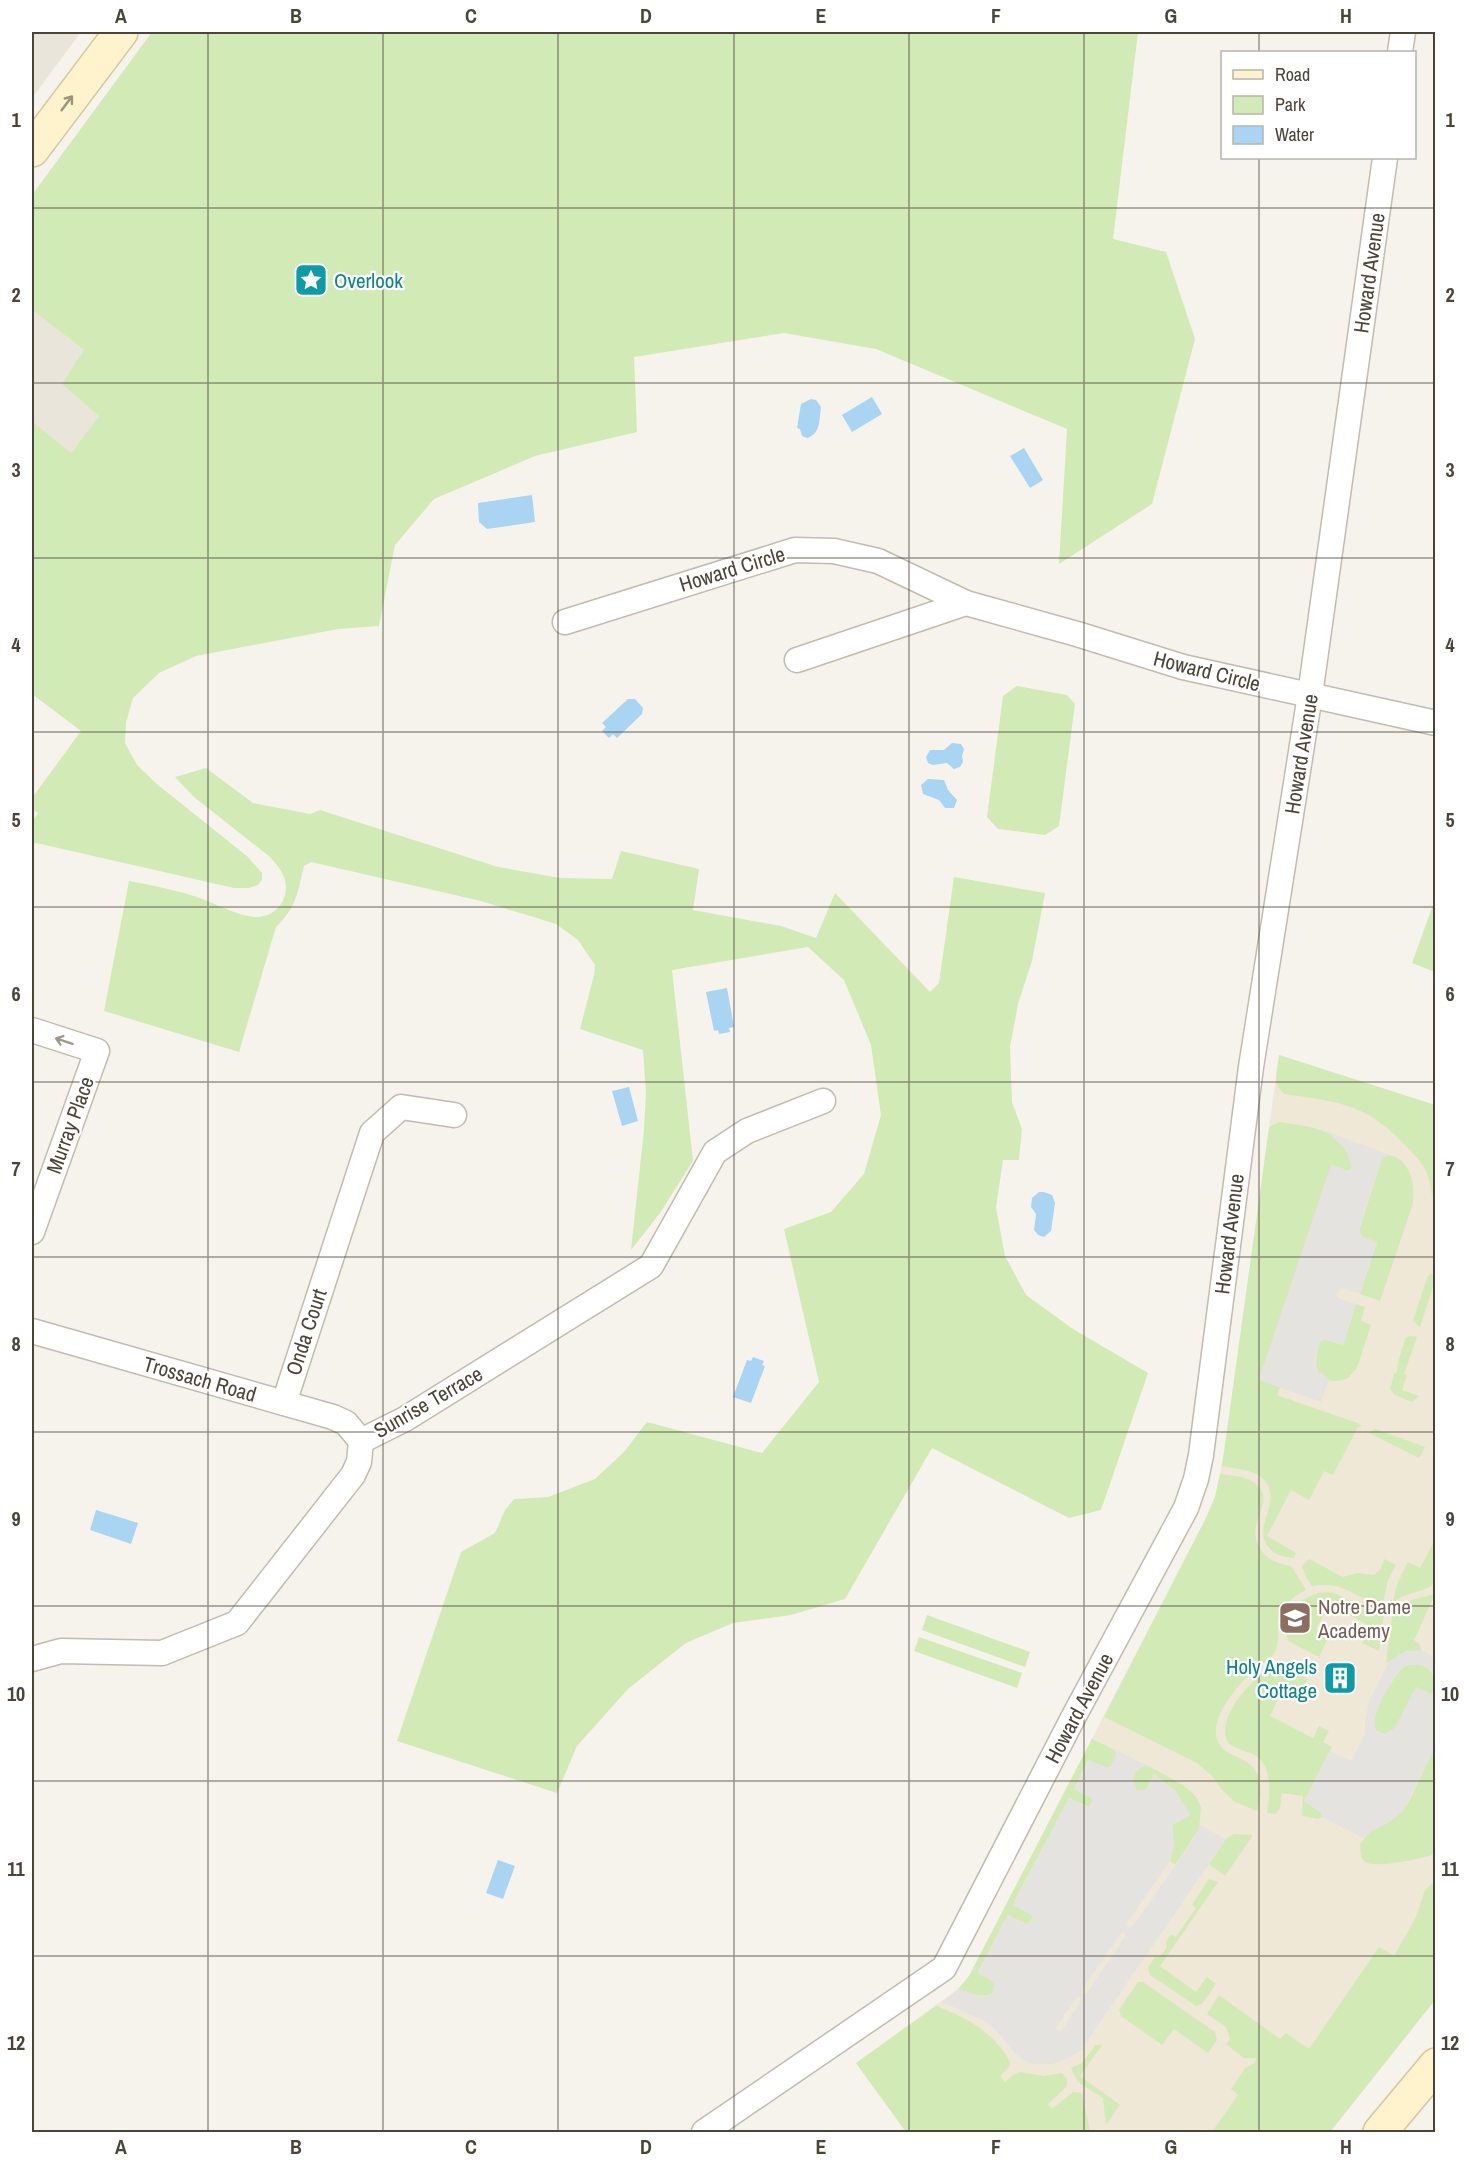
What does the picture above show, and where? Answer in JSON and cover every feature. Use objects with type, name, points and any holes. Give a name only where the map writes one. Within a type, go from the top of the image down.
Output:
[{"type":"main road","points":[[32,150],[121,32]]},
{"type":"main road","points":[[1380,2133],[1436,2065]]},
{"type":"street","points":[[1400,51],[1403,32]]},
{"type":"street","name":"Howard Avenue","points":[[704,2133],[944,1968],[1074,1716],[1186,1508],[1201,1455],[1251,1066],[1310,695],[1385,159]]},
{"type":"street","name":"Howard Circle","points":[[565,622],[795,550],[834,551],[878,561],[966,603],[1183,667],[1436,723]]},
{"type":"street","points":[[797,660],[966,603]]},
{"type":"street","name":"Murray Place","points":[[32,1030],[97,1051],[32,1232]]},
{"type":"street","name":"Sunrise Terrace","points":[[32,1659],[61,1651],[162,1653],[237,1623],[352,1475],[359,1462],[361,1441],[405,1419],[651,1266],[714,1152],[747,1131],[823,1101]]},
{"type":"street","name":"Onda Court","points":[[284,1403],[372,1133],[401,1107],[454,1115]]},
{"type":"street","name":"Trossach Road","points":[[32,1331],[340,1420],[351,1428],[361,1441]]},
{"type":"street","points":[[32,1642],[61,1651]]},
{"type":"shaded area","points":[[32,32],[81,32],[32,98]]},
{"type":"shaded area","points":[[32,310],[84,350],[99,416],[71,453],[32,421]]},
{"type":"shaded area","name":"Notre Dame Academy","points":[[1279,1055],[1435,1105],[1435,2000],[1330,2132],[906,2132],[856,2063],[958,1989],[969,1976],[1215,1497],[1226,1443]]},
{"type":"shaded area","points":[[1326,1131],[1389,1155],[1382,1158],[1359,1228],[1361,1236],[1377,1242],[1360,1294],[1340,1288],[1336,1295],[1340,1299],[1356,1304],[1343,1345],[1324,1339],[1320,1342],[1316,1352],[1318,1371],[1329,1379],[1321,1402],[1259,1380],[1331,1165],[1349,1171],[1351,1168],[1349,1156],[1344,1147]]},
{"type":"shaded area","points":[[1415,1650],[1435,1657],[1435,1676],[1427,1667],[1420,1665],[1407,1665],[1401,1669],[1383,1696],[1374,1719],[1375,1728],[1385,1734],[1394,1729],[1416,1687],[1431,1694],[1435,1693],[1435,1748],[1402,1812],[1364,1838],[1322,1817],[1320,1811],[1304,1801],[1330,1751],[1351,1761],[1365,1733],[1365,1720],[1370,1699],[1389,1662],[1400,1654]]},
{"type":"shaded area","points":[[1113,1749],[1151,1767],[1143,1766],[1135,1772],[1133,1781],[1137,1790],[1146,1790],[1154,1774],[1176,1791],[1190,1815],[1172,1825],[1174,1845],[1170,1861],[1127,1923],[1128,1927],[1133,1926],[1195,1837],[1200,1825],[1226,1839],[1081,2050],[1053,2064],[1034,2064],[1016,2054],[993,2027],[942,2002],[958,1989],[984,1997],[989,1996],[993,1991],[994,1982],[978,1973],[1008,1915],[1027,1924],[1033,1917],[1013,1905],[1069,1798],[1084,1806],[1092,1805],[1093,1801],[1090,1797],[1074,1789],[1089,1760],[1110,1767],[1117,1754]],"holes":[[[1122,1932],[1125,1934],[1124,1938],[1087,1993],[1082,1993],[1082,1989]],[[1077,1997],[1081,1998],[1080,2002],[1062,2030],[1057,2031],[1056,2027]]]},
{"type":"green space","points":[[152,32],[1138,32],[1113,239],[1166,252],[1195,339],[1152,504],[1059,564],[1067,429],[876,349],[784,333],[634,357],[637,432],[535,456],[434,499],[395,545],[379,626],[338,629],[196,656],[159,673],[133,698],[126,722],[125,743],[137,765],[158,785],[248,857],[262,873],[262,880],[258,885],[249,888],[234,888],[32,842],[32,822],[38,813],[32,809],[32,798],[81,731],[32,694],[32,421],[71,453],[99,416],[62,384],[84,350],[32,310],[32,195]]},
{"type":"green space","points":[[1017,686],[1067,695],[1075,704],[1059,826],[1045,835],[998,829],[987,817],[1003,696]]},
{"type":"green space","points":[[206,768],[253,803],[310,814],[320,810],[498,867],[560,878],[612,879],[621,851],[699,869],[693,910],[781,926],[816,938],[835,893],[930,992],[939,983],[954,877],[1045,893],[1032,961],[1018,1004],[1010,1047],[1012,1102],[1022,1129],[1019,1160],[1003,1160],[996,1208],[1005,1256],[1026,1295],[1073,1329],[1148,1373],[1101,1510],[1069,1518],[932,1448],[845,1599],[791,1615],[733,1623],[686,1643],[628,1689],[577,1746],[557,1793],[397,1741],[461,1552],[495,1533],[505,1510],[514,1499],[548,1497],[595,1479],[624,1452],[647,1422],[762,1453],[819,1382],[784,1229],[831,1212],[864,1174],[881,1115],[871,1045],[844,980],[808,947],[672,970],[693,1161],[660,1213],[631,1250],[644,1130],[646,1092],[643,1050],[580,1029],[595,965],[578,940],[556,924],[481,901],[311,862],[304,866],[292,906],[276,927],[239,1052],[104,1011],[129,881],[189,894],[252,917],[271,913],[277,909],[284,898],[285,881],[278,866],[270,857],[194,797],[175,777]]},
{"type":"green space","points":[[1433,905],[1436,906],[1435,972],[1412,963]]},
{"type":"green space","points":[[1279,1055],[1435,1105],[1435,1204],[1427,1173],[1421,1162],[1390,1130],[1363,1112],[1350,1107],[1320,1099],[1285,1094],[1278,1086],[1276,1076]]},
{"type":"green space","points":[[1280,1122],[1315,1128],[1334,1137],[1347,1153],[1352,1166],[1349,1171],[1332,1165],[1259,1380],[1280,1387],[1277,1395],[1360,1424],[1361,1428],[1358,1427],[1333,1475],[1324,1471],[1309,1500],[1291,1490],[1267,1536],[1296,1553],[1294,1558],[1274,1553],[1264,1540],[1263,1531],[1271,1495],[1262,1478],[1248,1471],[1222,1466],[1269,1128]]},
{"type":"green space","points":[[1386,1155],[1394,1156],[1406,1166],[1412,1182],[1413,1199],[1380,1301],[1360,1294],[1377,1242],[1362,1237],[1359,1231],[1382,1158]]},
{"type":"green space","points":[[1435,1273],[1435,1288],[1433,1287],[1420,1327],[1413,1321],[1427,1278],[1430,1274]]},
{"type":"green space","points":[[1356,1304],[1365,1307],[1361,1321],[1371,1325],[1357,1368],[1347,1379],[1329,1380],[1323,1377],[1317,1366],[1316,1358],[1320,1342],[1324,1339],[1343,1345]]},
{"type":"green space","points":[[1406,1337],[1417,1337],[1404,1374],[1407,1375],[1402,1390],[1419,1396],[1412,1402],[1395,1395],[1390,1389]]},
{"type":"green space","points":[[1375,1429],[1425,1447],[1419,1458],[1369,1433]]},
{"type":"green space","points":[[1220,1474],[1248,1479],[1262,1491],[1262,1506],[1256,1530],[1256,1539],[1260,1548],[1269,1559],[1291,1566],[1306,1590],[1282,1610],[1278,1622],[1278,1642],[1275,1652],[1235,1690],[1223,1708],[1216,1726],[1216,1735],[1220,1745],[1226,1752],[1253,1767],[1258,1776],[1260,1790],[1257,1811],[1235,1802],[1197,1763],[1104,1717],[1206,1518],[1215,1497]]},
{"type":"green space","points":[[1435,1540],[1434,1583],[1426,1589],[1405,1595],[1396,1601],[1393,1600],[1398,1582],[1408,1562],[1420,1568]]},
{"type":"green space","points":[[1309,1559],[1343,1577],[1357,1573],[1374,1575],[1381,1569],[1384,1559],[1396,1565],[1388,1580],[1384,1600],[1373,1601],[1334,1586],[1312,1586],[1302,1566]]},
{"type":"green space","points":[[1327,1592],[1334,1593],[1369,1610],[1384,1612],[1379,1651],[1362,1643],[1370,1626],[1329,1604],[1316,1629],[1329,1636],[1319,1657],[1288,1641],[1288,1623],[1296,1607],[1309,1596]]},
{"type":"green space","points":[[1435,1594],[1414,1640],[1420,1645],[1421,1651],[1407,1651],[1386,1663],[1393,1610],[1411,1600]]},
{"type":"green space","points":[[927,1615],[1030,1652],[1025,1667],[922,1630]]},
{"type":"green space","points":[[919,1637],[1022,1673],[1017,1688],[914,1651]]},
{"type":"green space","points":[[1414,1664],[1426,1667],[1432,1673],[1435,1693],[1431,1694],[1416,1687],[1394,1729],[1385,1734],[1378,1732],[1374,1725],[1375,1717],[1387,1689],[1401,1669]]},
{"type":"green space","points":[[1276,1665],[1308,1679],[1298,1697],[1283,1690],[1270,1716],[1313,1738],[1319,1726],[1329,1731],[1323,1742],[1332,1747],[1304,1801],[1322,1813],[1322,1817],[1318,1819],[1302,1816],[1303,1796],[1282,1793],[1280,1808],[1276,1814],[1267,1813],[1269,1782],[1265,1766],[1255,1755],[1228,1743],[1225,1733],[1226,1722],[1238,1698],[1257,1678]]},
{"type":"green space","points":[[1092,1739],[1115,1750],[1115,1760],[1108,1768],[1088,1760],[1074,1789],[1093,1801],[1089,1807],[1069,1798],[1013,1904],[1030,1914],[1033,1917],[1031,1921],[1027,1924],[1008,1915],[978,1972],[994,1982],[994,1989],[991,1993],[982,1996],[958,1989],[969,1976]]},
{"type":"green space","points":[[1435,1748],[1435,1854],[1391,1863],[1366,1862],[1361,1857],[1360,1844],[1370,1832],[1391,1821],[1407,1805]]},
{"type":"green space","points":[[1147,1765],[1183,1785],[1196,1797],[1201,1807],[1199,1829],[1175,1865],[1170,1861],[1174,1845],[1172,1825],[1190,1815],[1175,1792],[1154,1775],[1146,1790],[1137,1790],[1133,1782],[1134,1775],[1138,1769]]},
{"type":"green space","points":[[1234,1834],[1253,1835],[1225,1876],[1209,1864],[1226,1839]]},
{"type":"green space","points":[[1209,1879],[1218,1882],[1160,1966],[1196,1992],[1207,1977],[1216,1984],[1202,2004],[1196,2006],[1150,1975],[1148,1968],[1155,1957],[1160,1957],[1167,1947],[1166,1942],[1171,1934],[1176,1937],[1196,1908],[1192,1905]]},
{"type":"green space","points":[[1435,1881],[1435,2000],[1330,2132],[1212,2132],[1238,2095],[1231,2089],[1245,2068],[1255,2063],[1256,2058],[1244,2058],[1226,2044],[1230,2039],[1226,2027],[1207,2014],[1219,1995],[1280,2039],[1286,2033],[1309,2049],[1379,1947],[1394,1956],[1416,1917],[1425,1890]]},
{"type":"green space","points":[[1138,1982],[1143,1982],[1215,2032],[1217,2040],[1208,2053],[1174,2029],[1162,2045],[1121,2016],[1119,2010]]},
{"type":"green space","points":[[936,2006],[958,2015],[988,2034],[1010,2062],[1009,2067],[1000,2076],[1005,2082],[1020,2072],[1044,2076],[1062,2073],[1067,2079],[1067,2086],[1048,2104],[1052,2109],[1073,2092],[1082,2093],[1090,2132],[906,2132],[856,2063]]},
{"type":"green space","points":[[1096,2045],[1102,2045],[1080,2076],[1120,2105],[1106,2125],[1103,2098],[1078,2082],[1071,2068],[1082,2063]]},
{"type":"water","points":[[872,397],[882,414],[852,432],[842,415]]},
{"type":"water","points":[[811,399],[816,400],[821,407],[817,430],[807,438],[802,436],[800,429],[797,428],[801,404]]},
{"type":"water","points":[[1024,448],[1043,480],[1030,488],[1010,456]]},
{"type":"water","points":[[532,495],[535,522],[487,529],[479,522],[478,503]]},
{"type":"water","points":[[628,699],[635,699],[643,708],[642,714],[617,738],[613,734],[609,738],[602,731],[606,727],[602,723]]},
{"type":"water","points":[[952,743],[961,744],[964,749],[963,762],[960,767],[954,769],[947,763],[933,765],[928,763],[926,757],[930,750],[944,750]]},
{"type":"water","points":[[928,779],[944,780],[948,790],[957,800],[954,808],[945,808],[939,800],[923,794],[921,785]]},
{"type":"water","points":[[727,988],[734,1027],[729,1028],[730,1032],[719,1034],[718,1030],[714,1031],[706,992]]},
{"type":"water","points":[[629,1087],[638,1121],[622,1126],[612,1091]]},
{"type":"water","points":[[1039,1192],[1052,1195],[1055,1203],[1051,1231],[1044,1237],[1038,1235],[1034,1230],[1036,1214],[1031,1207],[1032,1198]]},
{"type":"water","points":[[753,1357],[764,1361],[762,1365],[765,1366],[751,1403],[733,1397],[747,1360],[751,1361]]},
{"type":"water","points":[[96,1510],[138,1523],[131,1544],[90,1530]]},
{"type":"water","points":[[498,1860],[515,1866],[503,1899],[486,1893]]},
{"type":"place","name":"Overlook","points":[[311,280]]},
{"type":"place","name":"Notre Dame Academy","points":[[1295,1618]]},
{"type":"place","name":"Holy Angels Cottage","points":[[1340,1678]]}]
